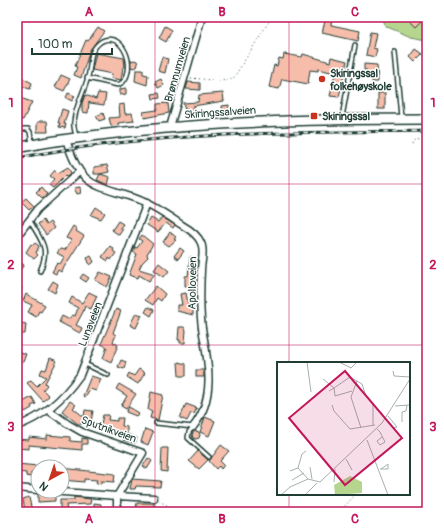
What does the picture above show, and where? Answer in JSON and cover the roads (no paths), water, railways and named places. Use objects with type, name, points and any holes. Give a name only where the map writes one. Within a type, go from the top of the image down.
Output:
[{"type":"main road","name":"Skiringssalveien","points":[[17,148],[32,144],[66,139],[170,127],[268,120],[427,119]]},
{"type":"street","name":"Brønnumveien","points":[[170,127],[202,17]]},
{"type":"street","name":"Apolloveien","points":[[66,139],[72,159],[79,172],[86,179],[98,187],[147,203],[193,233],[201,241],[203,247],[201,270],[202,332],[208,356],[208,392],[199,419],[193,427]]},
{"type":"street","points":[[17,236],[38,209],[79,172]]},
{"type":"street","name":"Lunaveien","points":[[17,426],[32,420],[48,410],[71,388],[85,364],[147,203]]},
{"type":"street","name":"Sputnikveien","points":[[48,410],[82,432],[143,453],[117,496]]},
{"type":"street","points":[[17,488],[30,489]]},
{"type":"street","points":[[70,492],[154,498]]},
{"type":"street","points":[[117,496],[117,512]]},
{"type":"lane","points":[[76,138],[74,122],[75,116],[88,78],[92,54],[96,46],[102,41],[111,40],[126,50],[128,56],[128,67],[123,82],[118,85],[88,78]]},
{"type":"lane","points":[[341,119],[355,45]]},
{"type":"lane","points":[[395,52],[401,119]]},
{"type":"lane","points":[[17,129],[28,128],[32,144]]},
{"type":"lane","points":[[29,219],[46,251],[46,257],[40,271]]},
{"type":"lane","points":[[85,364],[108,375]]},
{"type":"lane","points":[[156,423],[193,427]]},
{"type":"lane","points":[[193,427],[189,432],[188,438],[209,457]]},
{"type":"railway","points":[[17,158],[68,149],[170,138],[272,133],[427,131]]},
{"type":"place","name":"Skiringssal folkehøyskole","points":[[322,79]]},
{"type":"place","name":"Skiringssal","points":[[314,116]]}]
